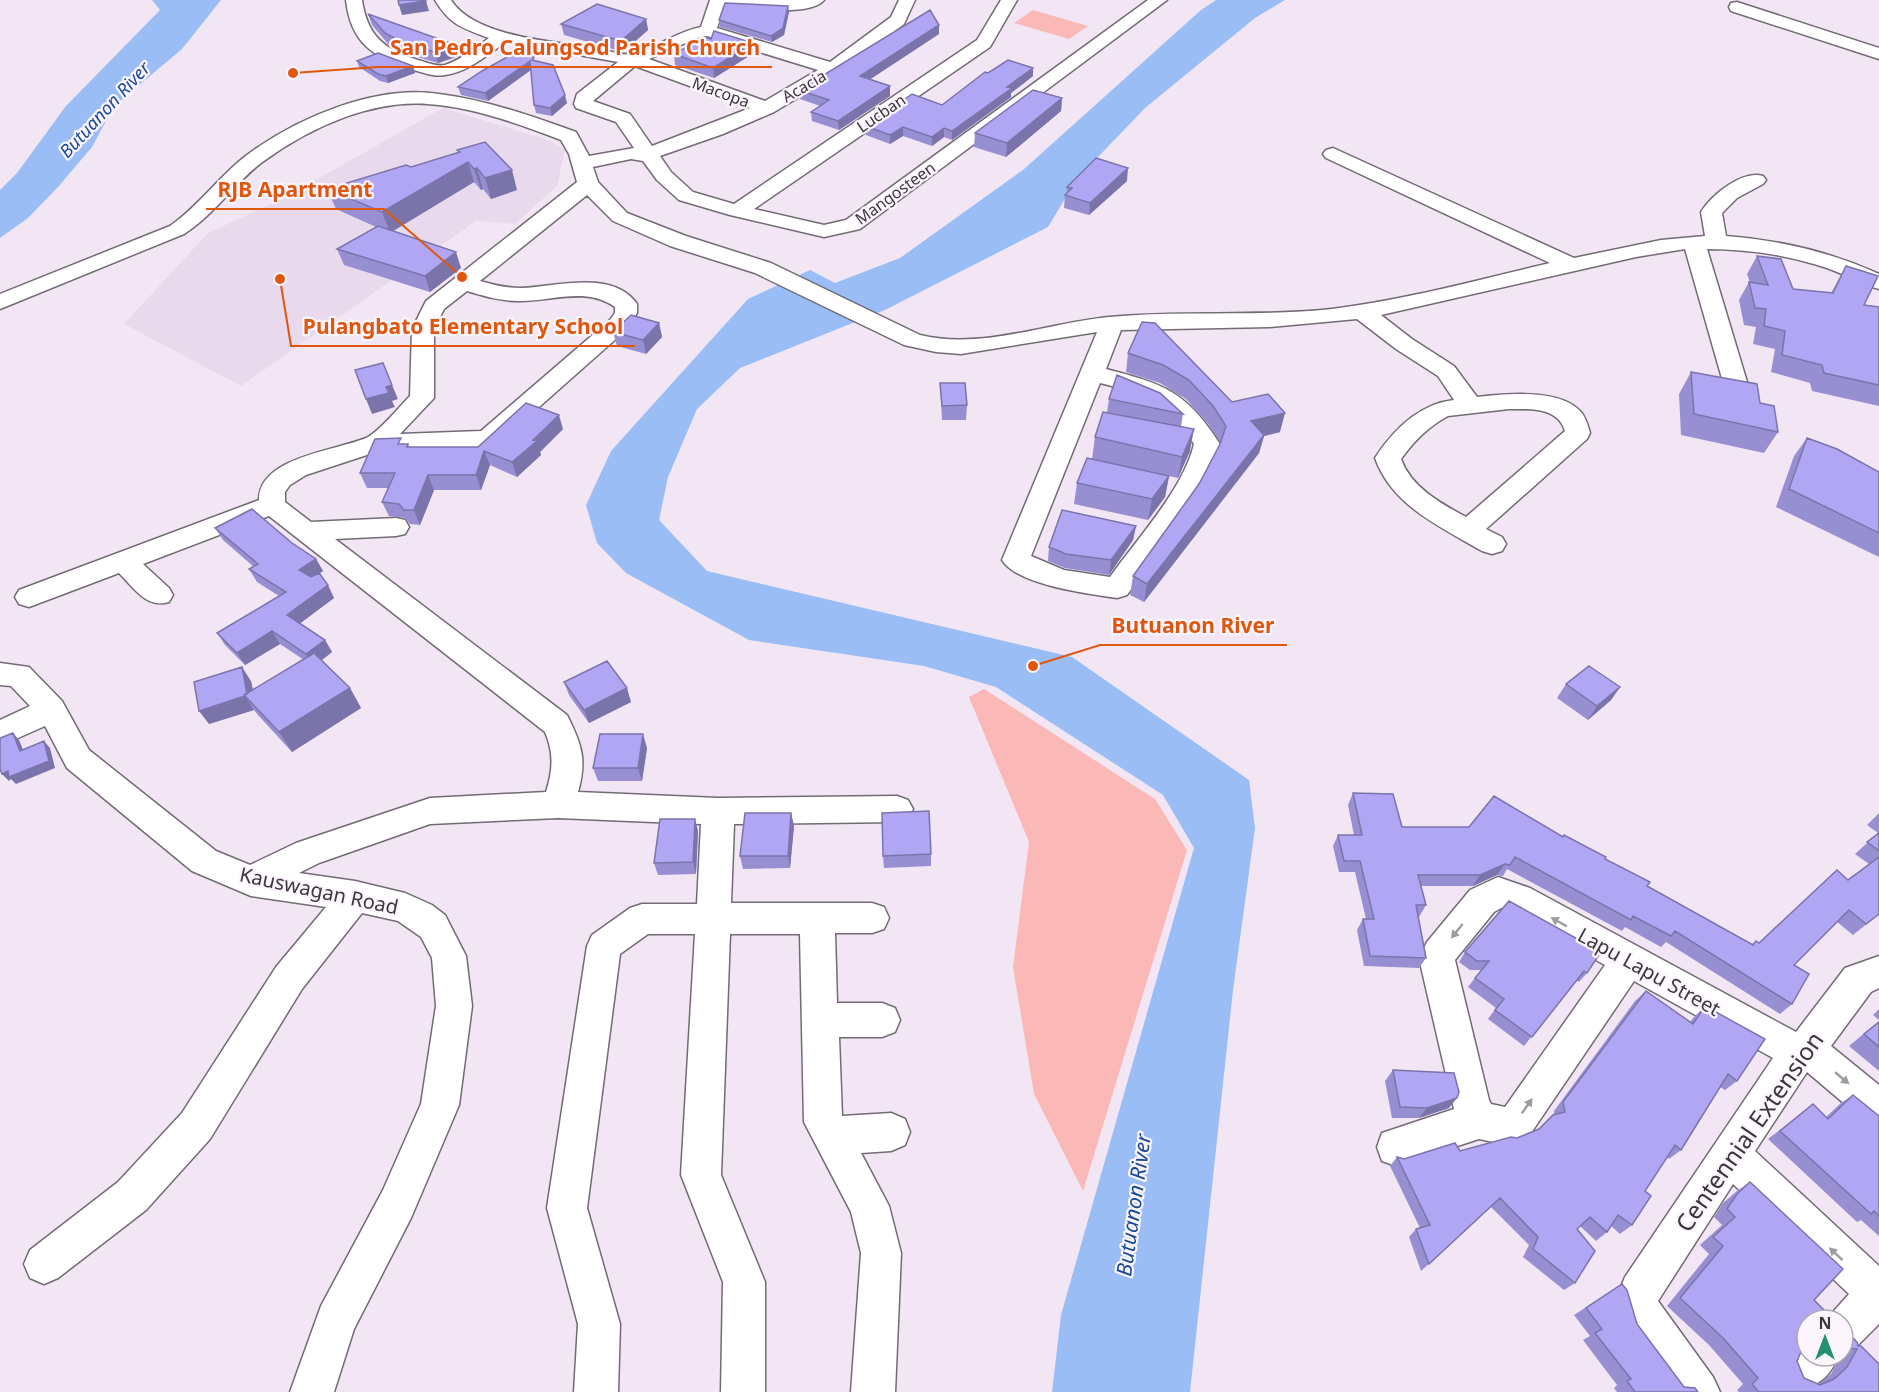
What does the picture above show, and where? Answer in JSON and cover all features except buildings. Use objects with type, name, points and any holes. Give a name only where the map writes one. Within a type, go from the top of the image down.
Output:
[{"type":"street","points":[[354,0],[358,21],[371,45],[395,60],[438,71],[452,69],[502,38]]},
{"type":"street","name":"Macopa","points":[[443,0],[447,9],[461,22],[502,38],[632,60],[766,108]]},
{"type":"street","points":[[708,31],[717,2],[805,5],[816,0]]},
{"type":"street","points":[[906,2],[929,0]]},
{"type":"street","name":"Lucban","points":[[736,211],[984,43],[1008,0]]},
{"type":"street","name":"Mangosteen","points":[[632,60],[584,98],[584,104],[623,118],[664,176],[686,196],[736,211],[824,231],[853,225],[1159,0]]},
{"type":"street","name":"Acacia","points":[[585,175],[640,163],[647,154],[716,130],[766,108],[833,69],[898,20],[906,2]]},
{"type":"street","points":[[1737,7],[1879,54]]},
{"type":"street","points":[[632,60],[692,34],[708,31],[833,69]]},
{"type":"street","points":[[0,302],[177,230],[195,218],[253,160],[315,121],[374,104],[408,98],[439,99],[523,119],[569,136],[579,154],[585,175],[620,217],[678,241],[763,268],[912,340],[959,347],[1113,324],[1243,322],[1363,312],[1571,265],[1694,242],[1717,242],[1807,256],[1833,263],[1879,282]]},
{"type":"street","points":[[1333,154],[1571,265]]},
{"type":"street","points":[[377,443],[422,398],[423,329],[434,306],[585,175]]},
{"type":"street","points":[[1717,242],[1711,212],[1730,194],[1756,180]]},
{"type":"street","points":[[1694,242],[1735,382]]},
{"type":"street","points":[[272,505],[272,491],[281,479],[297,469],[377,443],[487,439],[618,325],[626,312],[626,304],[598,289],[504,294],[463,283]]},
{"type":"street","points":[[1363,312],[1404,344],[1446,371],[1470,405]]},
{"type":"street","points":[[1092,373],[1164,396],[1186,414],[1207,444],[1203,461],[1175,488],[1144,531],[1117,588],[1059,579],[1016,560],[1048,510],[1067,464],[1085,419],[1092,373],[1113,324]]},
{"type":"street","points":[[1468,530],[1578,433],[1573,418],[1565,412],[1537,402],[1470,405],[1442,409],[1428,416],[1401,439],[1388,458],[1395,476],[1416,497],[1468,530],[1492,544]]},
{"type":"street","points":[[1174,437],[1207,444]]},
{"type":"street","points":[[272,505],[556,724],[567,746],[569,771],[558,805]]},
{"type":"street","points":[[29,597],[272,505]]},
{"type":"street","points":[[308,531],[396,526]]},
{"type":"street","points":[[123,561],[159,595]]},
{"type":"street","name":"Kauswagan Road","points":[[0,674],[19,675],[51,709],[78,759],[204,861],[251,881],[355,896],[405,908],[433,926],[449,956],[454,1006],[440,1105],[397,1204],[336,1321],[312,1392]]},
{"type":"street","points":[[0,734],[51,709]]},
{"type":"street","points":[[251,881],[308,853],[430,811],[558,805],[718,811],[897,809]]},
{"type":"street","points":[[718,811],[701,1175],[744,1282],[743,1392]]},
{"type":"street","name":"Lapu Lapu Street","points":[[1479,1120],[1471,1105],[1437,958],[1482,901],[1498,892],[1518,899],[1628,961],[1802,1050],[1879,1109]]},
{"type":"street","points":[[44,1264],[132,1196],[196,1126],[290,978],[355,896]]},
{"type":"street","points":[[596,1392],[599,1324],[567,1208],[604,946],[642,919],[713,921],[872,918]]},
{"type":"street","points":[[817,919],[823,1122],[869,1206],[881,1253],[873,1392]]},
{"type":"street","points":[[1396,1147],[1479,1120],[1507,1126],[1516,1123],[1628,961]]},
{"type":"street","name":"Centennial Extension","points":[[1698,1392],[1646,1324],[1638,1306],[1640,1292],[1730,1154],[1802,1050],[1816,1037],[1858,980],[1879,972]]},
{"type":"street","points":[[820,1020],[882,1020]]},
{"type":"street","points":[[831,1136],[891,1132]]},
{"type":"street","points":[[1730,1154],[1879,1294],[1855,1318]]},
{"type":"shaded area","points":[[1033,10],[1088,26],[1069,39],[1014,23]]},
{"type":"shaded area","points":[[443,108],[551,141],[565,150],[557,186],[515,224],[476,221],[241,386],[124,324],[208,233],[282,199]]},
{"type":"shaded area","points":[[984,689],[1155,799],[1187,850],[1083,1191],[1034,1094],[1013,967],[1029,842],[969,697]]},
{"type":"water","points":[[152,0],[221,0],[182,49],[114,106],[92,147],[58,187],[28,218],[0,238],[0,190],[17,173],[66,106],[160,10]]},
{"type":"water","points":[[1216,0],[1285,0],[1255,18],[1145,108],[1076,180],[1048,227],[885,310],[740,368],[697,409],[668,477],[659,520],[707,571],[1072,657],[1249,780],[1255,828],[1233,990],[1190,1392],[1052,1392],[1061,1315],[1194,848],[1163,795],[996,687],[924,666],[749,640],[626,573],[597,543],[586,505],[611,451],[748,299],[810,270],[835,283],[900,258],[1023,170],[1201,10]]},
{"type":"place","name":"San Pedro Calungsod Parish Church","points":[[293,73]]},
{"type":"place","name":"RJB Apartment","points":[[462,277]]},
{"type":"place","name":"Pulangbato Elementary School","points":[[280,279]]},
{"type":"place","name":"Butuanon River","points":[[1033,666]]}]
